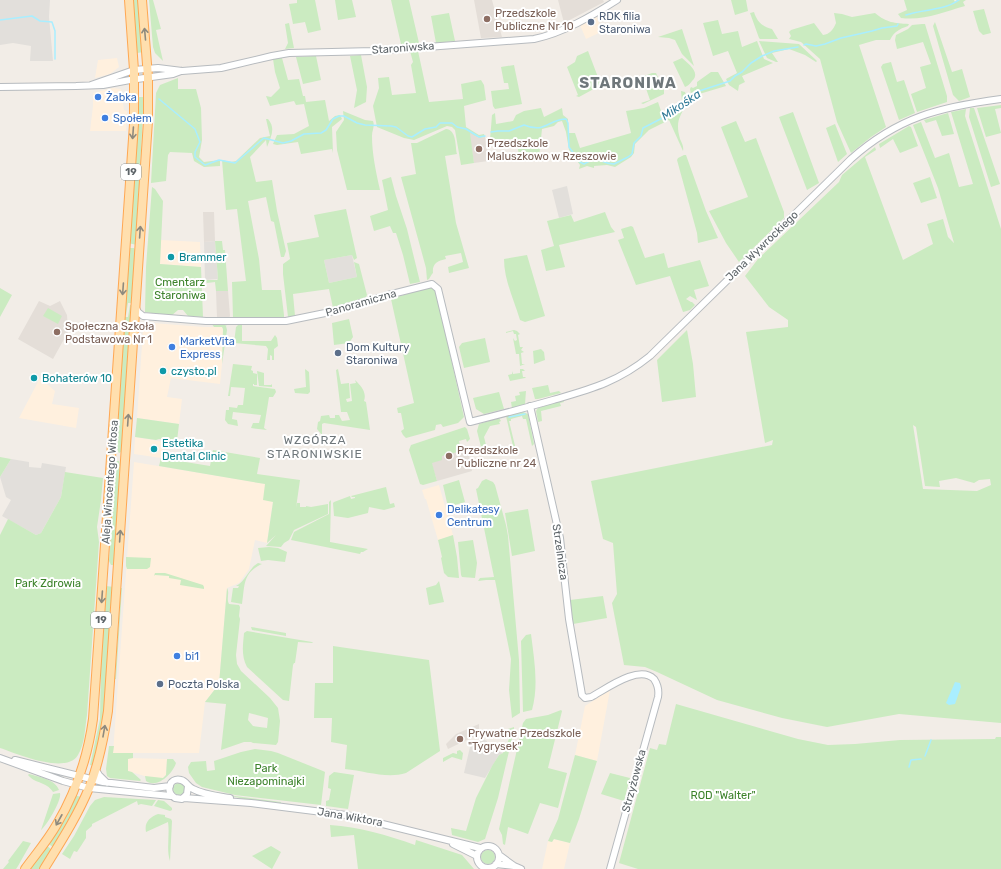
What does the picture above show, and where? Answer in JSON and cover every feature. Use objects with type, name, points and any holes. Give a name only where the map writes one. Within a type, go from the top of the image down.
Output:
[{"type":"main road","name":"19","points":[[129,0],[134,79]]},
{"type":"main road","name":"19","points":[[142,0],[148,73]]},
{"type":"main road","name":"Aleja Wincentego Witosa","points":[[44,869],[66,834],[90,784],[102,742],[108,710],[148,122],[148,73]]},
{"type":"main road","name":"Aleja Wincentego Witosa","points":[[25,869],[58,822],[77,781],[90,740],[95,706],[134,124],[134,79]]},
{"type":"main road","points":[[126,250],[128,246],[132,246],[139,252]]},
{"type":"main road","points":[[111,458],[125,459]]},
{"type":"street","name":"Staroniwska","points":[[91,85],[107,84],[134,79],[148,73],[173,74],[182,71],[230,67],[289,53],[374,50],[534,39],[549,36],[564,29],[617,0]]},
{"type":"street","points":[[0,87],[91,85],[134,70],[148,73]]},
{"type":"street","name":"Jana Wywrockiego","points":[[470,422],[606,384],[625,374],[643,362],[851,159],[874,140],[898,126],[924,115],[961,105],[1001,99]]},
{"type":"street","name":"Panoramiczna","points":[[143,316],[206,321],[286,321],[330,312],[432,284],[438,288],[470,422]]},
{"type":"street","points":[[134,325],[143,316],[138,312],[136,306]]},
{"type":"street","name":"Strzelnicza","points":[[530,406],[560,538],[570,626],[581,693],[585,698],[591,697],[625,679],[639,674],[645,674],[654,680],[659,693]]},
{"type":"street","name":"Strzyżowska","points":[[610,869],[659,693]]},
{"type":"street","points":[[0,756],[77,781],[171,796],[177,799],[183,798],[188,791],[188,786],[185,782],[178,780],[173,782],[169,791],[171,796]]},
{"type":"street","points":[[95,769],[107,783]]},
{"type":"street","points":[[90,784],[107,783],[154,788],[170,786]]},
{"type":"street","name":"Jana Wiktora","points":[[188,786],[196,791],[251,803]]},
{"type":"street","name":"Jana Wiktora","points":[[183,798],[251,803],[362,818],[480,848]]},
{"type":"street","name":"Jana Wiktora","points":[[446,840],[477,856]]},
{"type":"street","points":[[514,866],[483,868],[478,862],[477,856],[480,848],[487,845],[492,846],[499,855],[514,866],[521,869]]},
{"type":"street","points":[[492,867],[498,860],[499,855]]},
{"type":"shaded area","points":[[0,0],[50,0],[49,17],[53,61],[30,61],[31,46],[13,43],[0,45]]},
{"type":"shaded area","name":"Przedszkole Publiczne Nr 10","points":[[474,0],[492,0],[502,37],[481,38]]},
{"type":"shaded area","points":[[558,0],[603,0],[604,2],[564,23]]},
{"type":"shaded area","points":[[596,16],[603,31],[586,39],[580,25]]},
{"type":"shaded area","points":[[117,58],[119,67],[110,74],[95,78],[98,60]]},
{"type":"shaded area","points":[[113,88],[121,89],[124,110],[127,111],[126,131],[90,131],[93,93]]},
{"type":"shaded area","name":"Przedszkole Maluszkowo w Rzeszowie","points":[[469,132],[479,138],[485,137],[488,161],[474,163]]},
{"type":"shaded area","points":[[567,186],[573,214],[559,218],[552,190]]},
{"type":"shaded area","points":[[203,212],[214,212],[215,241],[204,242]]},
{"type":"shaded area","points":[[161,240],[200,242],[201,267],[160,264]]},
{"type":"shaded area","points":[[215,241],[218,279],[205,280],[204,242]]},
{"type":"shaded area","points":[[352,255],[357,277],[329,283],[324,260]]},
{"type":"shaded area","points":[[216,291],[228,291],[229,318],[217,318]]},
{"type":"shaded area","points":[[39,301],[50,306],[60,301],[67,315],[68,332],[53,359],[18,339]]},
{"type":"shaded area","points":[[152,323],[222,327],[223,330],[220,384],[171,378],[167,397],[182,399],[179,424],[137,418],[143,330]]},
{"type":"shaded area","points":[[40,378],[55,391],[52,404],[79,408],[76,428],[19,418]]},
{"type":"shaded area","points":[[135,437],[164,442],[161,458],[134,454]]},
{"type":"shaded area","name":"Przedszkole Publiczne nr 24","points":[[459,441],[460,448],[467,446],[472,471],[437,481],[425,442]]},
{"type":"shaded area","points":[[11,459],[29,462],[29,467],[41,468],[42,463],[66,467],[61,497],[41,533],[36,535],[2,516],[11,500],[6,497],[0,477]]},
{"type":"shaded area","points":[[134,462],[266,484],[273,501],[267,543],[255,540],[249,569],[239,583],[227,588],[219,684],[205,702],[199,753],[113,753]]},
{"type":"shaded area","points":[[439,485],[453,535],[438,540],[422,490]]},
{"type":"shaded area","points":[[610,690],[597,761],[575,755],[585,706]]},
{"type":"shaded area","name":"Prywatne Przedszkole \"Tygrysek\"","points":[[479,724],[479,734],[448,749],[446,744],[456,734]]},
{"type":"shaded area","points":[[483,739],[487,741],[487,746],[493,750],[503,753],[499,755],[485,778],[464,773],[470,747]]},
{"type":"shaded area","points":[[128,758],[167,759],[166,775],[163,778],[151,778],[128,771]]},
{"type":"shaded area","points":[[553,839],[570,843],[564,869],[542,869],[548,841],[552,842]]},
{"type":"green space","points":[[131,0],[140,0],[144,52],[137,53]]},
{"type":"green space","points":[[149,0],[153,0],[161,29],[156,30],[163,61],[155,53],[153,47]]},
{"type":"green space","points":[[297,0],[315,0],[321,30],[308,33],[305,22],[293,24],[289,4],[297,3]]},
{"type":"green space","points":[[335,0],[352,0],[356,17],[338,20]]},
{"type":"green space","points":[[391,0],[409,0],[419,43],[401,44]]},
{"type":"green space","points":[[731,0],[746,0],[748,11],[735,15]]},
{"type":"green space","points":[[904,0],[954,0],[955,2],[957,0],[966,0],[963,2],[965,6],[926,17],[909,19],[901,18],[898,14],[907,10]]},
{"type":"green space","points":[[984,9],[991,33],[983,35],[979,31],[973,11]]},
{"type":"green space","points":[[754,12],[759,21],[766,27],[772,29],[778,39],[759,38],[750,13]]},
{"type":"green space","points":[[449,13],[455,41],[436,43],[431,16]]},
{"type":"green space","points":[[834,13],[852,17],[875,13],[883,19],[891,22],[909,24],[895,33],[890,40],[876,40],[859,45],[886,127],[851,153],[837,122],[820,59],[801,42],[789,39],[791,36],[789,32],[791,30],[814,23],[823,35],[828,34],[836,23]]},
{"type":"green space","points":[[718,20],[722,34],[738,31],[742,47],[757,41],[764,59],[773,63],[742,76],[745,82],[739,85],[738,91],[729,85],[726,79],[737,73],[728,51],[713,56],[703,23]]},
{"type":"green space","points":[[935,22],[952,72],[962,69],[970,97],[959,101],[953,95],[933,26]]},
{"type":"green space","points":[[289,23],[294,48],[285,49],[288,43],[285,24]]},
{"type":"green space","points":[[925,24],[947,96],[947,102],[917,112],[911,94],[926,88],[920,67],[931,64],[923,42],[897,49],[895,40],[896,35],[908,29],[912,25]]},
{"type":"green space","points":[[682,29],[694,66],[682,54],[675,40],[658,37]]},
{"type":"green space","points":[[759,41],[799,44],[817,61],[816,62],[805,55],[789,49],[772,53],[778,62],[776,62],[767,58]]},
{"type":"green space","points":[[410,51],[418,51],[429,102],[463,99],[461,84],[481,80],[484,85],[486,100],[464,106],[466,127],[479,135],[484,134],[485,137],[479,138],[470,133],[474,163],[461,165],[455,130],[452,127],[447,126],[414,140],[404,138],[377,127],[373,106],[379,88],[378,78],[389,77],[392,95],[416,93],[411,65],[413,62]]},
{"type":"green space","points":[[588,51],[601,85],[579,97],[576,96],[578,95],[567,67],[575,62],[577,56]]},
{"type":"green space","points":[[361,55],[367,87],[366,102],[354,108],[357,90],[350,56]]},
{"type":"green space","points":[[316,56],[321,80],[303,84],[296,57]]},
{"type":"green space","points":[[282,58],[288,80],[299,79],[306,102],[325,100],[329,121],[335,116],[340,115],[342,119],[332,127],[333,153],[332,149],[301,154],[298,142],[277,145],[273,144],[277,135],[294,134],[309,126],[304,104],[296,105],[294,101],[270,106],[266,96],[271,97],[280,88],[273,59]]},
{"type":"green space","points":[[682,58],[695,72],[694,78],[685,87],[673,62]]},
{"type":"green space","points":[[891,62],[897,82],[904,80],[915,113],[899,120],[881,67],[883,64]]},
{"type":"green space","points":[[514,65],[522,104],[495,109],[493,106],[491,91],[509,89],[508,83],[504,83],[501,67]]},
{"type":"green space","points":[[711,72],[718,72],[726,86],[696,95],[695,100],[692,99],[691,87],[693,88],[697,86],[697,82]]},
{"type":"green space","points":[[656,73],[664,90],[664,94],[643,104],[641,103],[650,100],[642,77]]},
{"type":"green space","points":[[178,78],[178,89],[196,89],[201,108],[202,140],[199,157],[204,162],[220,160],[220,166],[204,167],[194,161],[192,153],[170,152],[168,155],[166,181],[151,183],[156,93],[160,85]]},
{"type":"green space","points":[[681,91],[685,92],[688,102],[678,123],[683,151],[669,120],[649,130],[635,144],[634,153],[631,157],[615,167],[607,165],[594,166],[594,168],[587,166],[579,169],[580,165],[569,150],[566,132],[562,121],[558,122],[554,126],[542,129],[539,157],[520,160],[516,139],[490,140],[492,115],[495,113],[496,124],[513,121],[516,115],[524,111],[541,108],[544,117],[562,108],[563,115],[568,119],[568,133],[575,133],[580,148],[631,133],[626,111],[644,108],[658,102],[662,114],[682,101]]},
{"type":"green space","points":[[137,97],[144,97],[137,245],[128,243]]},
{"type":"green space","points":[[1001,105],[1001,108],[995,109],[1001,133],[986,137],[977,108]]},
{"type":"green space","points":[[970,108],[974,108],[1000,184],[991,187],[969,117]]},
{"type":"green space","points":[[966,109],[965,116],[1001,229],[1001,723],[899,714],[827,727],[782,718],[717,700],[645,667],[624,665],[612,603],[617,594],[613,543],[603,539],[591,481],[772,445],[773,440],[765,443],[746,332],[788,327],[788,320],[769,307],[745,276],[758,259],[839,182],[842,175],[875,147],[876,150],[865,157],[903,260],[933,244],[927,224],[943,219],[948,237],[954,243],[938,188],[913,125],[921,122],[935,158],[949,153],[959,187],[973,184],[951,112]],"holes":[[[913,425],[916,427],[925,486],[940,487],[939,481],[956,478],[974,483],[979,480],[990,479],[991,485],[977,491],[923,489]]]},
{"type":"green space","points":[[343,111],[365,120],[373,121],[373,150],[380,190],[347,190],[337,150],[336,132],[344,120]]},
{"type":"green space","points":[[793,112],[819,183],[807,190],[779,117]]},
{"type":"green space","points":[[948,113],[954,134],[942,136],[936,120],[926,123],[924,120]]},
{"type":"green space","points":[[266,119],[268,119],[272,126],[271,136],[267,147],[266,140],[250,157],[256,182],[272,180],[286,251],[284,257],[281,257],[274,222],[271,221],[266,197],[248,201],[259,259],[262,290],[281,290],[284,317],[233,318],[232,282],[246,281],[237,209],[226,210],[222,160],[231,162],[236,161],[260,138],[270,136]]},
{"type":"green space","points":[[736,121],[745,142],[756,138],[784,212],[784,218],[739,262],[726,243],[709,211],[748,197],[721,127]]},
{"type":"green space","points":[[835,124],[847,154],[838,162],[826,128]]},
{"type":"green space","points":[[909,126],[911,127],[918,146],[900,153],[893,139],[880,148],[879,144]]},
{"type":"green space","points":[[446,129],[452,132],[456,143],[457,154],[445,156],[456,223],[469,268],[449,273],[448,267],[463,262],[461,253],[445,256],[446,259],[434,265],[433,273],[427,280],[426,268],[401,177],[416,174],[411,143],[417,143]]},
{"type":"green space","points":[[686,155],[706,211],[718,238],[698,243],[697,233],[677,160]]},
{"type":"green space","points":[[391,177],[407,229],[420,282],[410,284],[396,233],[393,233],[390,226],[374,231],[370,216],[388,210],[382,180]]},
{"type":"green space","points":[[930,177],[937,198],[921,203],[913,183]]},
{"type":"green space","name":"Cmentarz Staroniwa","points":[[152,187],[163,201],[160,264],[201,267],[203,317],[188,316],[183,310],[178,310],[171,316],[145,312],[146,267]]},
{"type":"green space","points":[[346,209],[357,258],[354,260],[352,255],[324,260],[329,283],[357,277],[354,262],[359,264],[367,295],[366,297],[333,308],[329,289],[293,294],[295,316],[288,317],[283,274],[283,264],[290,259],[287,243],[319,237],[314,215]]},
{"type":"green space","points":[[605,212],[611,227],[615,232],[559,245],[565,267],[546,271],[541,250],[554,246],[547,221],[571,215],[574,222]]},
{"type":"green space","points":[[631,226],[633,227],[645,258],[664,253],[668,268],[700,260],[709,286],[694,290],[697,300],[690,296],[686,299],[695,305],[690,310],[683,312],[670,276],[636,285],[618,240],[624,238],[621,229]]},
{"type":"green space","points":[[215,241],[222,241],[223,250],[225,250],[228,291],[216,291],[215,282],[207,283],[205,280],[218,279]]},
{"type":"green space","points":[[134,248],[135,250],[133,303],[128,303],[126,315],[124,315],[128,249]]},
{"type":"green space","points":[[527,255],[545,316],[525,322],[520,320],[510,290],[504,267],[504,259]]},
{"type":"green space","points":[[429,287],[436,291],[464,417],[458,423],[443,427],[441,424],[436,425],[435,430],[406,438],[401,431],[404,429],[401,413],[398,413],[397,408],[414,403],[391,299]]},
{"type":"green space","points":[[0,288],[12,295],[0,317]]},
{"type":"green space","points":[[130,305],[133,305],[123,451],[119,453],[117,449],[118,402],[124,317],[128,317]]},
{"type":"green space","points":[[48,308],[62,316],[58,324],[43,316]]},
{"type":"green space","points":[[349,319],[353,337],[349,343],[334,345],[332,323]]},
{"type":"green space","points":[[211,323],[223,324],[227,326],[222,364],[223,329],[222,327],[214,327]]},
{"type":"green space","points":[[239,324],[242,324],[242,341],[271,341],[275,335],[278,346],[274,349],[274,360],[272,360],[272,356],[270,355],[270,360],[267,360],[268,349],[266,346],[234,343],[236,327]]},
{"type":"green space","points":[[514,330],[520,334],[518,335],[520,347],[523,347],[521,350],[524,352],[521,353],[522,364],[525,364],[520,366],[519,354],[516,354],[513,338],[515,341],[517,340],[516,334],[514,334],[513,331],[506,333]]},
{"type":"green space","points":[[687,330],[693,364],[696,397],[662,402],[657,360]]},
{"type":"green space","points":[[485,338],[490,362],[464,368],[459,347],[462,343]]},
{"type":"green space","points":[[541,349],[544,352],[545,360],[534,364],[533,351]]},
{"type":"green space","points":[[233,364],[252,366],[251,370],[253,373],[257,374],[257,385],[253,384],[253,386],[275,389],[276,392],[273,397],[269,397],[264,428],[267,430],[251,428],[253,423],[259,423],[261,415],[233,412],[232,419],[237,420],[238,426],[228,424],[225,420],[226,410],[229,410],[229,407],[237,408],[238,405],[243,405],[245,388],[231,387],[230,396],[228,396]]},
{"type":"green space","points":[[305,369],[309,372],[310,392],[308,394],[295,393],[294,389],[306,387]]},
{"type":"green space","points":[[338,369],[341,384],[349,383],[350,398],[346,399],[347,402],[352,401],[350,384],[356,383],[355,380],[363,389],[370,430],[324,423],[322,424],[322,435],[317,429],[321,416],[329,415],[330,418],[335,418],[335,415],[339,415],[342,421],[350,420],[347,412],[341,412],[336,370]]},
{"type":"green space","points":[[520,369],[525,371],[522,371],[523,377],[526,377],[510,381],[508,375],[512,374],[512,371],[513,374],[520,373]]},
{"type":"green space","points":[[257,371],[264,373],[264,385],[272,384],[272,387],[259,386]]},
{"type":"green space","points":[[548,385],[550,393],[559,391],[561,393],[535,399],[532,388]]},
{"type":"green space","points":[[526,391],[525,404],[512,408],[511,402],[516,401],[515,396],[520,395],[519,392]]},
{"type":"green space","points":[[499,392],[504,409],[484,414],[476,409],[473,398]]},
{"type":"green space","points":[[563,400],[564,402],[560,403],[561,406],[541,411],[542,421],[538,422],[536,411],[538,408]]},
{"type":"green space","points":[[523,412],[528,414],[534,444],[532,446],[526,419],[523,419],[522,416],[511,419],[511,421],[509,421],[517,454],[515,455],[506,416]]},
{"type":"green space","points":[[137,418],[179,424],[177,441],[135,437]]},
{"type":"green space","points":[[499,418],[501,421],[499,422],[500,424],[490,426],[484,437],[486,445],[481,447],[477,431],[479,424]]},
{"type":"green space","points":[[465,427],[470,439],[467,442],[466,439],[459,441],[461,451],[442,456],[442,460],[432,463],[437,481],[423,485],[420,484],[409,450],[411,445]]},
{"type":"green space","points":[[213,450],[260,458],[257,474],[300,480],[296,508],[297,503],[300,503],[300,507],[328,504],[328,514],[294,530],[289,540],[281,547],[266,546],[276,535],[267,543],[273,502],[263,500],[265,484],[159,466],[161,458],[210,466]]},
{"type":"green space","points":[[0,457],[11,459],[0,477]]},
{"type":"green space","points":[[115,461],[119,461],[120,465],[115,565],[111,565],[109,561],[112,521],[112,489]]},
{"type":"green space","name":"Park Zdrowia","points":[[65,472],[103,478],[97,527],[99,542],[87,715],[84,735],[80,751],[72,761],[53,763],[29,758],[0,748],[0,535],[8,519],[36,535],[41,533],[61,497]]},
{"type":"green space","points":[[486,479],[493,482],[495,485],[508,536],[519,660],[520,713],[512,718],[509,690],[511,659],[495,580],[478,581],[480,578],[494,577],[476,489],[482,481]]},
{"type":"green space","points":[[459,480],[465,502],[448,507],[443,485]]},
{"type":"green space","points":[[386,487],[390,504],[394,503],[395,507],[384,510],[369,507],[368,513],[348,518],[334,516],[334,502],[350,496],[351,499],[355,498],[351,496]]},
{"type":"green space","points":[[331,500],[330,542],[368,549],[360,554],[291,540],[294,532],[329,514],[329,502]]},
{"type":"green space","points":[[528,509],[535,551],[512,556],[505,513]]},
{"type":"green space","points":[[453,535],[459,578],[448,577],[444,573],[438,540]]},
{"type":"green space","points":[[473,540],[477,563],[475,578],[462,577],[458,542]]},
{"type":"green space","points":[[258,548],[278,548],[287,552],[285,562],[268,560],[261,561]]},
{"type":"green space","points":[[126,557],[151,558],[150,567],[147,569],[127,569]]},
{"type":"green space","points":[[258,563],[262,564],[251,572],[244,586],[242,604],[231,602],[233,588],[238,588],[239,586],[236,586]]},
{"type":"green space","points":[[155,573],[165,573],[203,585],[204,589],[180,585],[181,580],[169,578],[169,576],[154,576]]},
{"type":"green space","points":[[439,581],[444,602],[429,605],[426,588],[436,585]]},
{"type":"green space","points":[[106,586],[114,587],[106,708],[94,766],[90,765],[100,719],[101,664]]},
{"type":"green space","points":[[121,588],[122,588],[115,679]]},
{"type":"green space","points":[[227,588],[229,604],[239,605],[240,607],[236,655],[237,664],[241,671],[270,698],[278,708],[280,721],[278,742],[276,745],[244,742],[221,750],[226,704],[205,702],[219,684]],"holes":[[[249,713],[268,718],[267,728],[253,726],[248,720]]]},
{"type":"green space","points":[[603,596],[607,618],[573,624],[570,600]]},
{"type":"green space","points":[[251,627],[286,633],[286,636],[252,630]]},
{"type":"green space","points":[[247,631],[313,643],[298,642],[295,663],[293,665],[289,701],[283,700],[247,667],[243,650],[244,633]]},
{"type":"green space","points":[[531,634],[536,682],[532,710],[523,712],[521,641],[526,635]]},
{"type":"green space","points":[[333,646],[429,660],[440,751],[406,773],[399,775],[384,775],[345,769],[347,745],[331,742],[332,718],[314,718],[315,683],[333,683]]},
{"type":"green space","name":"ROD \"Walter\"","points":[[676,704],[798,739],[828,745],[900,740],[995,739],[996,737],[1001,737],[1001,869],[638,869],[619,863],[650,748],[657,750],[659,744],[666,745]]},
{"type":"green space","points":[[561,710],[548,768],[567,773],[558,808],[540,803],[528,834],[508,827],[505,845],[503,844],[502,835],[499,829],[523,723],[526,719],[548,715]]},
{"type":"green space","points":[[514,727],[498,798],[485,839],[478,842],[452,835],[451,828],[466,831],[476,798],[492,766],[499,755],[503,753],[511,734],[508,729]]},
{"type":"green space","points":[[109,746],[114,746],[113,753],[133,753],[133,758],[128,759],[128,771],[132,772],[141,780],[140,781],[110,778],[107,776],[106,769]]},
{"type":"green space","name":"Park Niezapominajki","points":[[255,749],[278,753],[325,772],[321,805],[235,795],[202,787],[196,783],[189,773],[188,767],[191,762],[206,761],[207,771],[215,770],[214,761]]},
{"type":"green space","points":[[460,750],[463,753],[462,760],[452,757],[443,762],[443,758],[453,753],[457,754],[457,751]]},
{"type":"green space","points":[[575,755],[597,761],[579,819],[570,843],[554,839],[552,842],[548,841],[558,819]]},
{"type":"green space","points":[[167,759],[173,759],[176,763],[172,771],[164,779],[155,783],[146,781],[145,776],[163,778],[166,775]]},
{"type":"green space","name":"Park Niezapominajki","points":[[334,772],[354,775],[348,809],[326,806],[326,801],[329,800],[331,789],[328,788],[329,776]]},
{"type":"green space","points":[[610,773],[630,778],[624,801],[601,794]]},
{"type":"green space","points":[[28,775],[42,777],[54,783],[59,790],[53,792],[47,786],[31,778]]},
{"type":"green space","points":[[179,783],[183,785],[185,789],[183,793],[179,795],[175,793],[173,789],[175,785]]},
{"type":"green space","points":[[200,789],[235,796],[281,802],[281,803],[253,801]]},
{"type":"green space","points":[[60,793],[59,801],[54,812],[41,830],[53,794]]},
{"type":"green space","points":[[74,795],[81,797],[53,847],[47,843]]},
{"type":"green space","points":[[104,797],[156,800],[152,806],[141,804],[138,805],[137,801],[92,824],[92,826],[86,831],[86,838],[77,852],[74,851],[70,859],[62,854],[74,836],[90,806],[95,800]]},
{"type":"green space","points":[[158,800],[164,801],[172,808],[172,810],[170,811],[154,806]]},
{"type":"green space","points":[[158,814],[165,815],[165,817],[171,819],[172,821],[170,861],[168,852],[168,822],[146,832],[148,820]]},
{"type":"green space","points":[[330,825],[373,832],[415,845],[416,840],[462,855],[474,869],[358,869],[354,835],[331,837]]},
{"type":"green space","points":[[23,841],[31,843],[16,869],[3,869],[9,862],[8,861]]},
{"type":"green space","points":[[46,845],[52,850],[39,869],[28,869]]},
{"type":"green space","points":[[271,846],[281,852],[272,869],[252,856]]},
{"type":"green space","points":[[485,850],[491,850],[495,854],[495,860],[491,864],[485,864],[481,860],[481,854]]},
{"type":"water","points":[[955,682],[960,683],[961,687],[955,704],[949,705],[946,703]]},
{"type":"waterway","name":"Mikośka","points":[[906,15],[940,8],[953,4],[959,0]]},
{"type":"waterway","name":"Mikośka","points":[[0,20],[32,16],[40,21],[52,22],[55,31],[55,59]]},
{"type":"waterway","name":"Mikośka","points":[[804,45],[816,46],[825,44],[841,38],[897,26],[898,24]]},
{"type":"waterway","name":"Mikośka","points":[[491,132],[509,131],[524,125],[537,128],[555,121],[566,119],[568,123],[569,147],[580,162],[584,164],[597,160],[614,164],[632,154],[634,143],[641,136],[643,128],[678,110],[696,92],[730,81],[751,63],[762,56],[774,51],[798,47]]},
{"type":"waterway","name":"Mikośka","points":[[159,99],[195,129],[200,142],[195,152],[195,157],[205,165],[219,160],[235,163],[264,138],[283,143],[291,141],[304,134],[321,133],[326,130],[333,119],[339,116],[344,116],[357,123],[365,125],[396,127],[408,136],[412,137],[425,129],[436,127],[440,123],[452,123],[457,127],[466,129],[479,137],[485,136]]},
{"type":"waterway","points":[[509,417],[525,414]]},
{"type":"waterway","points":[[925,756],[931,740]]},
{"type":"waterway","points":[[909,767],[911,760],[921,759]]},
{"type":"place","name":"Przedszkole Publiczne Nr 10","points":[[487,19]]},
{"type":"place","name":"RDK filia Staroniwa","points":[[591,22]]},
{"type":"place","name":"Żabka","points":[[98,97]]},
{"type":"place","name":"Społem","points":[[105,118]]},
{"type":"place","name":"Przedszkole Maluszkowo w Rzeszowie","points":[[479,149]]},
{"type":"place","name":"Brammer","points":[[171,257]]},
{"type":"place","name":"Społeczna Szkoła Podstawowa Nr 1","points":[[57,332]]},
{"type":"place","name":"MarketVita Express","points":[[172,347]]},
{"type":"place","name":"Dom Kultury Staroniwa","points":[[338,353]]},
{"type":"place","name":"czysto.pl","points":[[163,371]]},
{"type":"place","name":"Bohaterów 10","points":[[34,378]]},
{"type":"place","name":"Estetika Dental Clinic","points":[[154,449]]},
{"type":"place","name":"Przedszkole Publiczne nr 24","points":[[449,456]]},
{"type":"place","name":"Delikatesy Centrum","points":[[439,515]]},
{"type":"place","name":"bi1","points":[[177,656]]},
{"type":"place","name":"Poczta Polska","points":[[160,684]]},
{"type":"place","name":"Prywatne Przedszkole \"Tygrysek\"","points":[[460,739]]},
{"type":"district","name":"STARONIWA","points":[[628,83]]},
{"type":"district","name":"WZGÓRZA STARONIWSKIE","points":[[315,447]]}]
